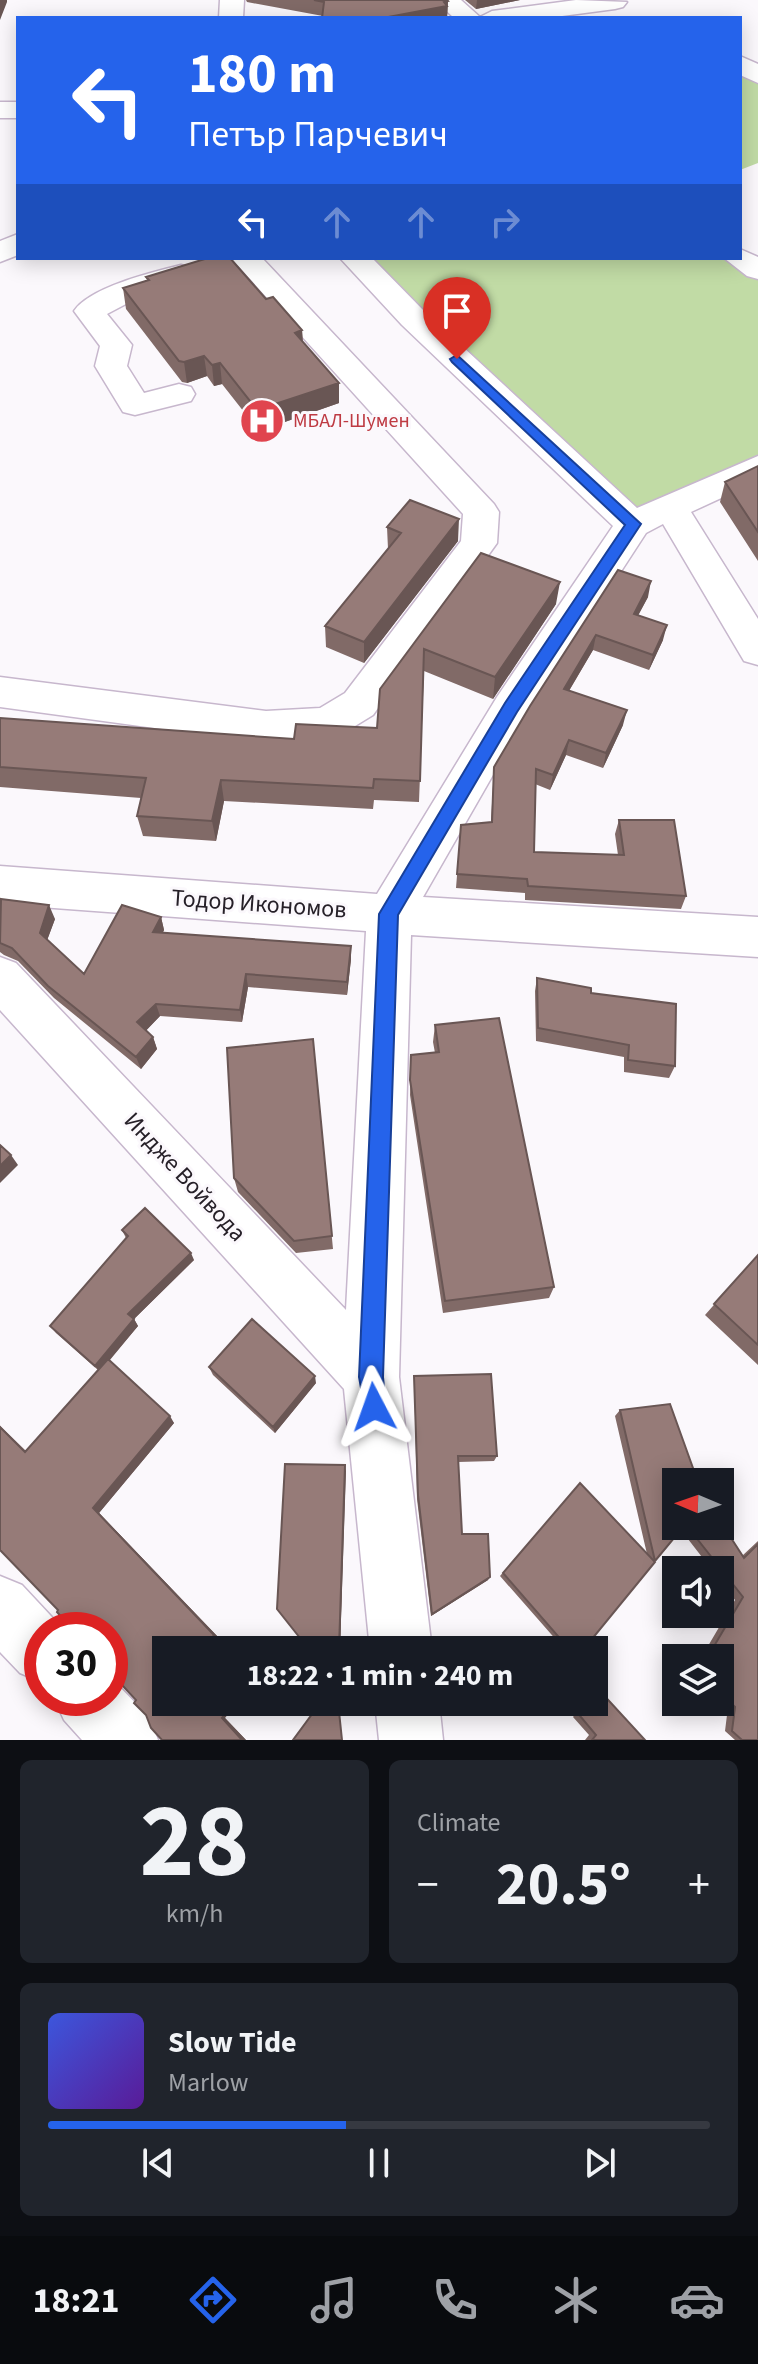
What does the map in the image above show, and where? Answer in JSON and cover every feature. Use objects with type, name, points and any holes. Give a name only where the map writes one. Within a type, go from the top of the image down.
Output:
[{"type":"street","points":[[447,0],[467,16]]},
{"type":"street","points":[[512,16],[621,5]]},
{"type":"street","points":[[357,260],[413,318],[652,515],[758,651]]},
{"type":"street","points":[[0,692],[266,727],[328,723],[359,704],[479,543],[481,512],[227,261],[130,290],[89,311],[116,345],[111,366],[135,405],[179,394]]},
{"type":"street","points":[[399,1636],[371,1377],[389,914],[511,708],[652,515],[758,467]]},
{"type":"street","name":"Тодор Икономов","points":[[0,885],[758,937]]},
{"type":"street","name":"Индже Войвода","points":[[0,977],[371,1377]]},
{"type":"street","points":[[0,1607],[24,1632]]},
{"type":"street","points":[[103,1716],[126,1740]]},
{"type":"street","points":[[408,1716],[411,1740]]},
{"type":"green space","points":[[742,65],[758,75],[758,163],[742,169]]},
{"type":"green space","points":[[357,260],[742,260],[758,270],[758,467],[633,524]]},
{"type":"building","points":[[314,0],[448,1],[444,2],[447,6],[394,16],[322,16],[324,2]]},
{"type":"building","points":[[201,260],[232,260],[266,299],[273,297],[302,330],[295,333],[339,383],[257,410],[220,363],[212,365],[204,356],[179,361],[123,288],[149,280],[146,277]]},
{"type":"building","points":[[758,466],[758,532],[725,482]]},
{"type":"building","points":[[410,500],[459,519],[364,642],[325,626],[401,533],[387,527]]},
{"type":"building","points":[[481,553],[560,582],[495,677],[424,649],[420,781],[374,779],[373,788],[221,780],[212,821],[137,816],[146,778],[0,767],[0,718],[294,739],[296,724],[377,728],[380,689]]},
{"type":"building","points":[[618,570],[651,581],[634,614],[667,625],[653,655],[596,635],[564,689],[627,710],[606,753],[569,740],[553,775],[536,769],[534,852],[624,855],[619,820],[674,820],[686,896],[528,886],[527,879],[457,874],[461,825],[492,822],[494,767]]},
{"type":"building","points":[[1,899],[49,905],[40,933],[84,974],[122,905],[161,917],[153,932],[351,946],[347,982],[246,974],[240,1010],[156,1004],[137,1022],[153,1037],[136,1057],[48,986],[12,948],[0,943]]},
{"type":"building","points":[[537,978],[591,988],[591,993],[676,1004],[675,1066],[628,1060],[629,1045],[538,1028]]},
{"type":"building","points":[[499,1018],[554,1287],[445,1301],[410,1080],[411,1055],[439,1052],[435,1025]]},
{"type":"building","points":[[313,1039],[332,1236],[294,1241],[234,1178],[227,1048]]},
{"type":"building","points":[[0,1145],[11,1155],[0,1166]]},
{"type":"building","points":[[145,1208],[191,1253],[128,1314],[134,1319],[95,1366],[50,1326],[128,1236],[122,1230]]},
{"type":"building","points":[[758,1255],[758,1345],[714,1304]]},
{"type":"building","points":[[252,1319],[315,1376],[273,1427],[209,1367]]},
{"type":"building","points":[[108,1359],[170,1416],[93,1508],[214,1635],[152,1636],[152,1716],[224,1716],[222,1718],[242,1740],[162,1740],[128,1691],[128,1612],[57,1612],[0,1550],[0,1427],[25,1452]]},
{"type":"building","points":[[491,1374],[497,1456],[458,1456],[462,1534],[488,1534],[490,1577],[432,1614],[418,1495],[414,1376]]},
{"type":"building","points":[[670,1404],[693,1468],[662,1468],[662,1540],[672,1540],[655,1561],[620,1410]]},
{"type":"building","points":[[285,1464],[345,1465],[339,1636],[298,1636],[277,1609]]},
{"type":"building","points":[[580,1483],[655,1562],[594,1636],[558,1636],[503,1573]]},
{"type":"building","points":[[698,1540],[732,1540],[744,1558],[758,1544],[758,1740],[742,1740],[732,1731],[735,1707],[734,1644],[715,1644],[725,1628],[734,1628],[734,1612],[743,1597],[734,1586],[734,1556],[711,1556]]},
{"type":"building","points":[[608,1700],[645,1740],[592,1740],[596,1735],[580,1716],[608,1716]]},
{"type":"building","points":[[311,1716],[339,1716],[342,1740],[293,1740]]},
{"type":"place","name":"МБАЛ-Шумен","points":[[262,421]]},
{"type":"route","points":[[374,1407],[371,1377],[389,914],[511,708],[633,524],[457,359]]}]
